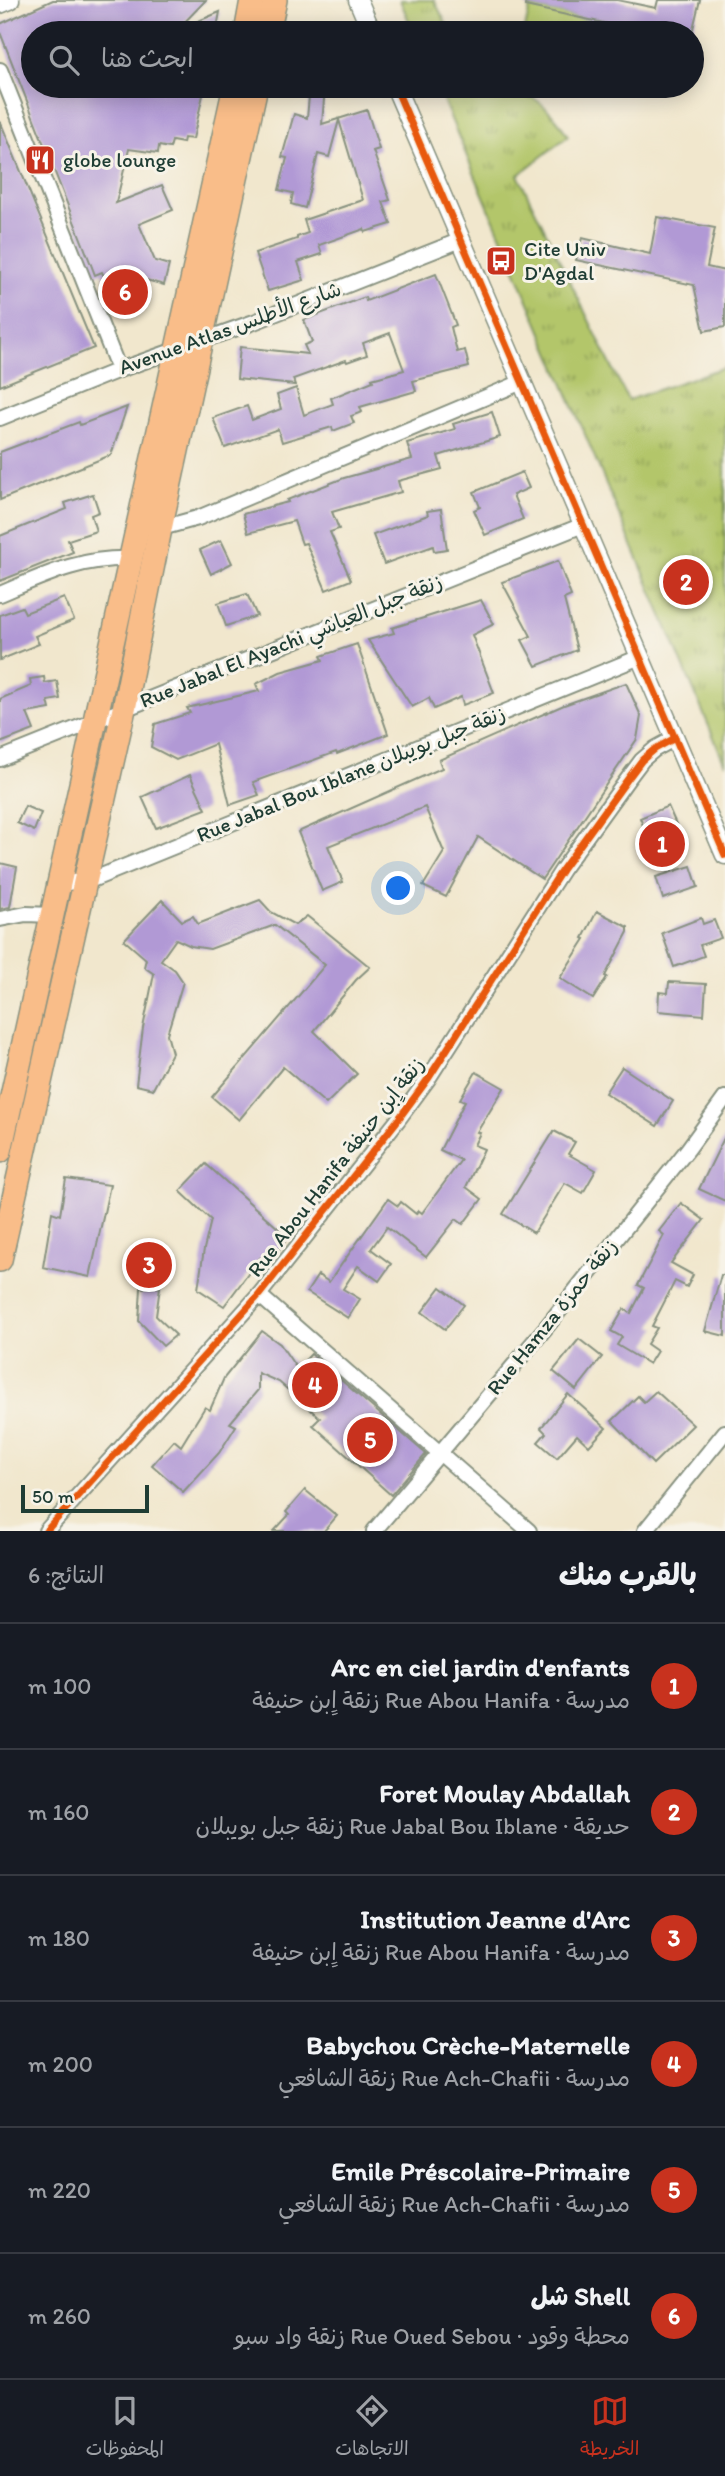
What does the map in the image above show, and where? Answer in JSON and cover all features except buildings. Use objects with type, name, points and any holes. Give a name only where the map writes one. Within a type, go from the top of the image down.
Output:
[{"type":"main road","points":[[248,21],[252,0]]},
{"type":"main road","points":[[271,21],[275,0]]},
{"type":"main road","points":[[0,1151],[16,1092],[84,882],[124,709],[148,531],[178,347],[232,98]]},
{"type":"main road","points":[[0,1260],[16,1092],[52,915],[132,559],[148,531],[200,340],[253,98]]},
{"type":"street","points":[[0,4],[10,0]]},
{"type":"street","points":[[358,0],[367,21]]},
{"type":"street","points":[[0,69],[119,370]]},
{"type":"street","points":[[400,98],[725,855]]},
{"type":"street","name":"Avenue Atlas شارع الأطلس","points":[[0,418],[178,347],[254,322],[461,240]]},
{"type":"street","points":[[148,531],[198,518],[523,382]]},
{"type":"street","name":"Rue Jabal El Ayachi زنقة جبل العياشي","points":[[0,760],[583,524]]},
{"type":"street","points":[[0,594],[74,564],[107,558],[132,559]]},
{"type":"street","name":"Rue Jabal Bou Iblane زنقة جبل بويبلان","points":[[60,884],[84,882],[640,657]]},
{"type":"street","name":"Rue Abou Hanifa زنقة اٍبن حنيفة","points":[[46,1531],[259,1295],[428,1079],[562,870],[627,780],[642,760],[675,738]]},
{"type":"street","points":[[0,919],[26,914],[52,915]]},
{"type":"street","name":"Rue Hamza زنقة حمزة","points":[[374,1531],[548,1325],[688,1149],[725,1098]]},
{"type":"street","points":[[259,1295],[529,1531]]},
{"type":"street","points":[[645,1531],[725,1432]]},
{"type":"green space","points":[[400,0],[434,0],[445,21],[409,21]]},
{"type":"green space","points":[[530,7],[595,21],[527,21]]},
{"type":"green space","points":[[442,98],[533,98],[550,111],[568,136],[518,175],[628,400],[725,367],[725,764]]},
{"type":"cycle path","points":[[400,98],[725,855]]},
{"type":"cycle path","points":[[46,1531],[259,1295],[428,1079],[562,870],[627,780],[642,760],[675,738]]},
{"type":"place","name":"globe lounge","points":[[40,160]]},
{"type":"place","name":"Cite Univ D'Agdal","points":[[501,261]]},
{"type":"place","name":"Shell شل","points":[[125,292]]},
{"type":"place","name":"Foret Moulay Abdallah","points":[[686,582]]},
{"type":"place","name":"Arc en ciel jardin d'enfants","points":[[662,844]]},
{"type":"place","name":"Institution Jeanne d'Arc","points":[[149,1265]]},
{"type":"place","name":"Babychou Crèche-Maternelle","points":[[315,1385]]},
{"type":"place","name":"Emile Préscolaire-Primaire","points":[[370,1440]]}]
